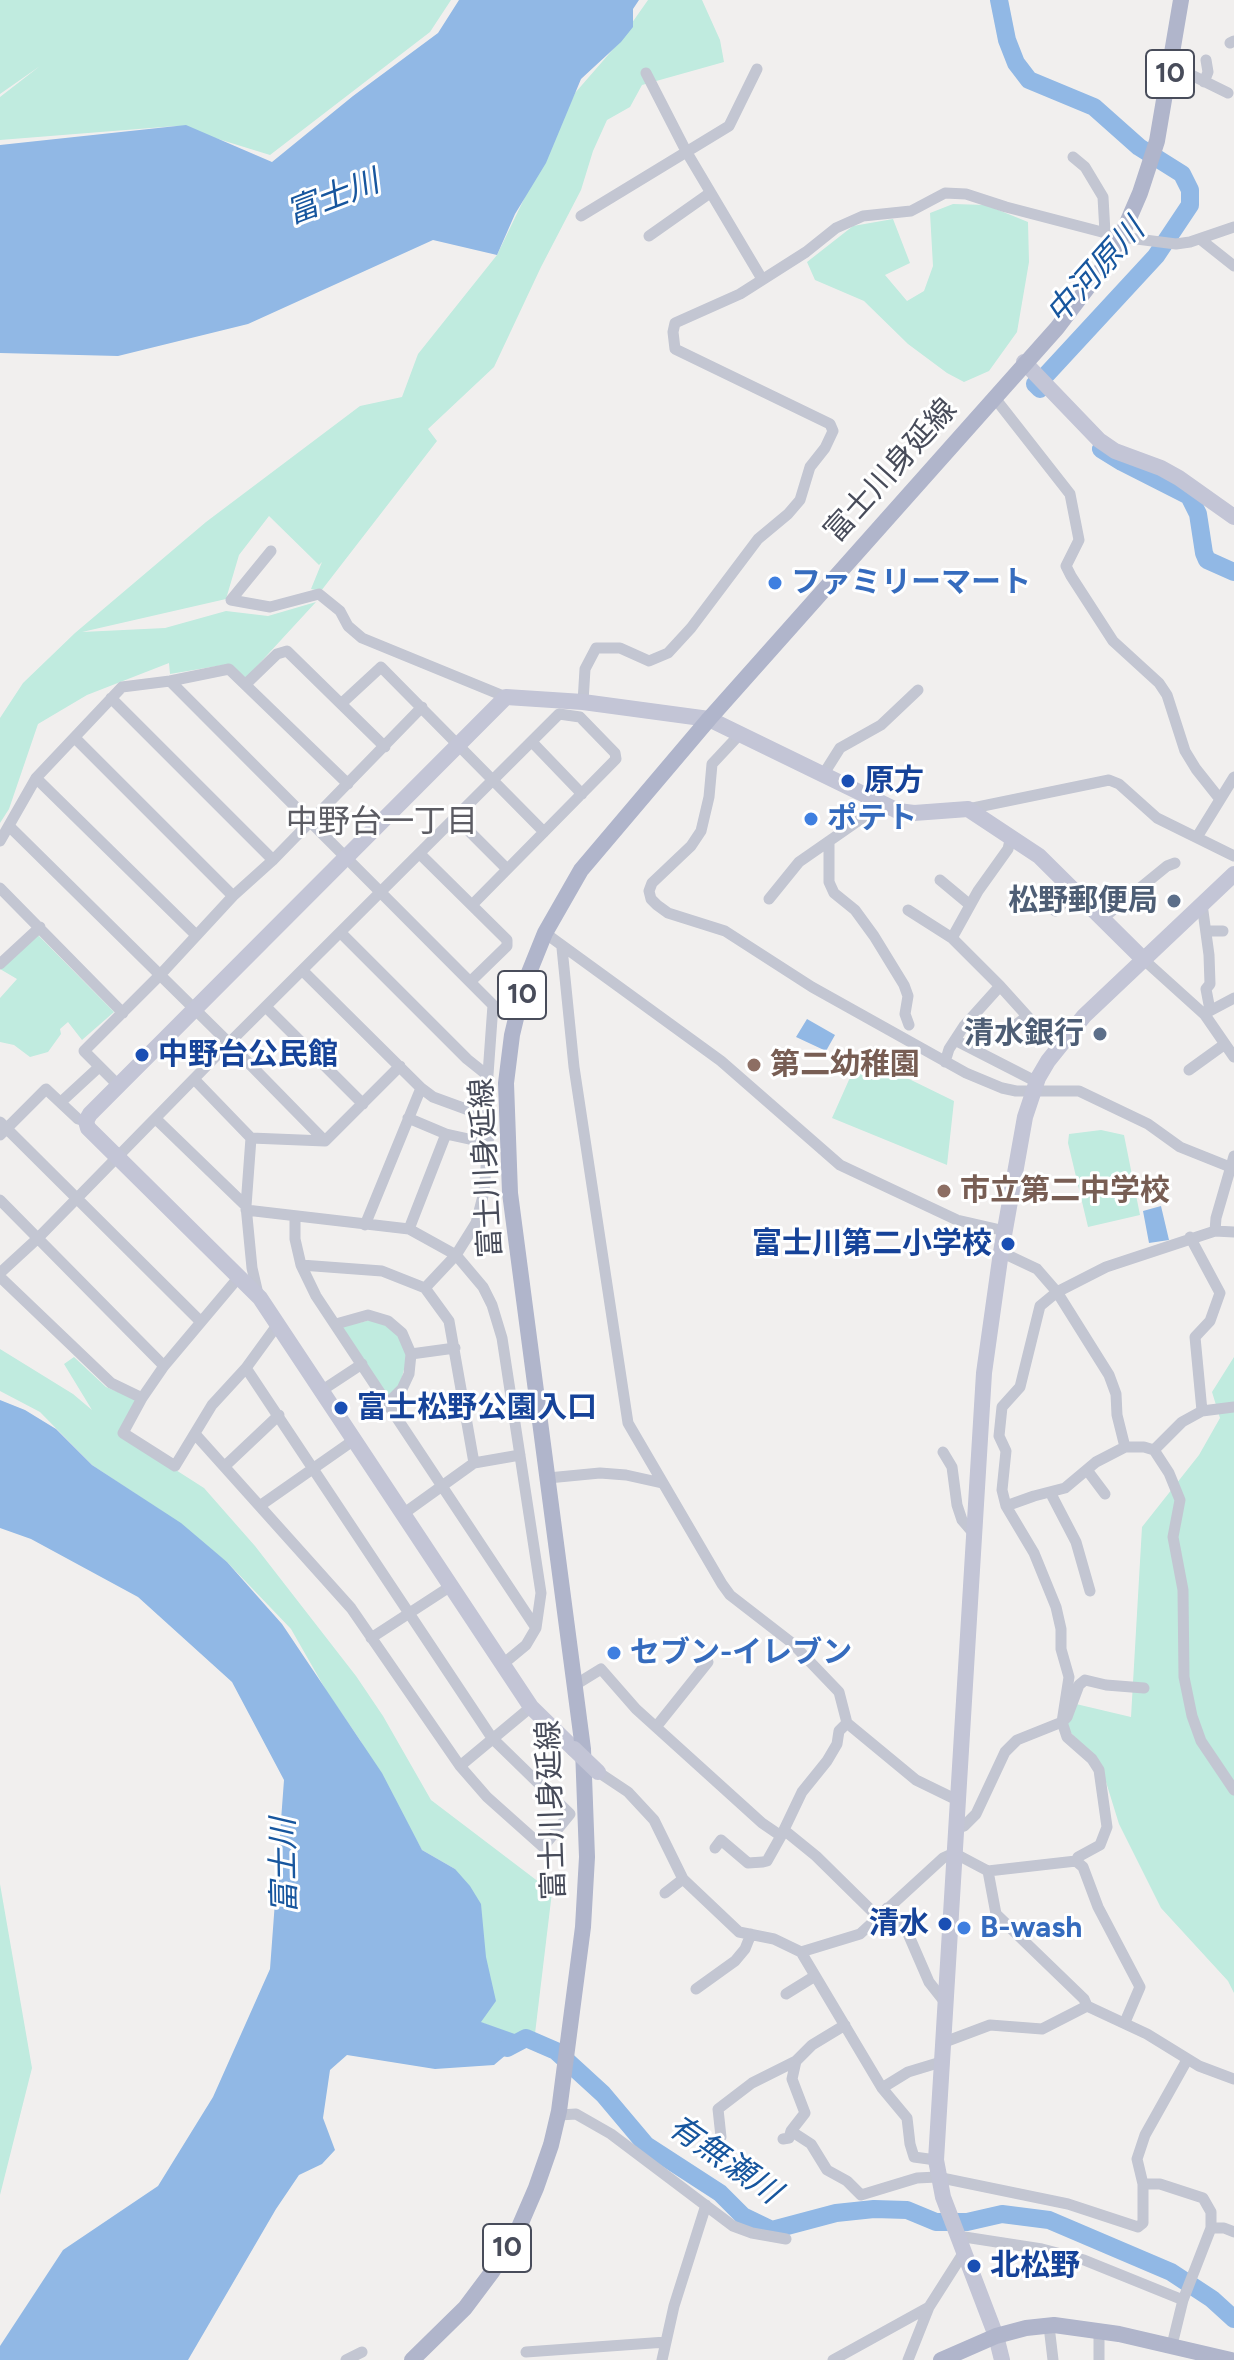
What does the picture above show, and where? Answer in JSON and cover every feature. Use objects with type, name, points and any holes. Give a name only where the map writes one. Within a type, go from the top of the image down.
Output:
[{"type":"main road","name":"富士川身延線","points":[[412,2360],[465,2308],[517,2232],[551,2145],[570,2036],[587,1857],[584,1762],[510,1193],[506,1083],[512,1035],[524,985],[545,933],[581,870],[709,719],[1028,365],[1101,270],[1113,235],[1150,165],[1181,0]]},
{"type":"main road","points":[[941,2360],[996,2336],[1049,2326],[1099,2331],[1231,2360]]},
{"type":"street","points":[[1204,82],[1208,72],[1206,60]]},
{"type":"street","points":[[1171,65],[1228,93]]},
{"type":"street","points":[[581,216],[729,126],[757,69]]},
{"type":"street","points":[[646,73],[686,151],[762,279]]},
{"type":"street","points":[[1073,157],[1085,167],[1103,197],[1113,235]]},
{"type":"street","points":[[649,236],[710,193]]},
{"type":"street","points":[[583,702],[585,669],[596,648],[620,648],[649,661],[668,653],[758,539],[800,500],[810,467],[825,448],[833,431],[830,424],[675,349],[675,323],[740,294],[806,252],[836,228],[863,216],[911,211],[945,193],[966,194],[1113,235],[1176,244],[1234,227]]},
{"type":"street","points":[[1200,239],[1234,266]]},
{"type":"street","points":[[1028,365],[1099,440],[1115,451],[1161,468],[1232,513]]},
{"type":"street","points":[[997,400],[1070,494],[1079,540],[1066,566],[1071,576],[1113,641],[1159,683],[1167,695],[1185,751],[1219,798]]},
{"type":"street","points":[[271,551],[231,600],[270,607],[319,594],[340,611],[348,626],[362,638],[506,697],[583,702],[709,719],[898,811],[914,813],[968,809],[1109,780],[1119,784],[1157,818],[1234,856]]},
{"type":"street","points":[[247,683],[277,654],[287,651],[385,747]]},
{"type":"street","points":[[342,703],[381,667],[544,832]]},
{"type":"street","points":[[0,841],[36,778],[122,687],[229,669],[247,683],[348,784]]},
{"type":"street","points":[[170,681],[493,1005],[485,1116],[433,1097],[421,1088],[303,971]]},
{"type":"street","points":[[823,775],[840,748],[881,725],[918,690]]},
{"type":"street","points":[[506,697],[90,1114],[86,1121],[88,1128],[260,1298],[531,1707],[598,1772],[628,1792],[654,1820],[683,1879],[739,1932],[774,1939],[801,1952],[882,2088],[907,2118],[914,2157],[936,2160]]},
{"type":"street","points":[[111,698],[273,860]]},
{"type":"street","points":[[119,1086],[84,1051],[422,707]]},
{"type":"street","points":[[142,1398],[111,1383],[0,1275],[559,714],[580,717],[615,753],[616,759],[472,905]]},
{"type":"street","points":[[741,733],[712,764],[701,831],[691,846],[656,877],[649,891],[651,899],[668,913],[725,931],[812,987],[945,1062],[1002,1088],[1079,1091],[1148,1124],[1180,1147],[1232,1161],[1215,1231]]},
{"type":"street","points":[[75,738],[233,896]]},
{"type":"street","points":[[532,742],[582,794]]},
{"type":"street","points":[[1197,837],[1234,777]]},
{"type":"street","points":[[36,778],[196,935]]},
{"type":"street","points":[[769,899],[799,862],[868,814],[873,800]]},
{"type":"street","points":[[968,809],[1039,856],[1143,959],[1207,1012],[1234,1057]]},
{"type":"street","points":[[456,818],[507,869]]},
{"type":"street","points":[[9,826],[325,1141]]},
{"type":"street","points":[[952,938],[1008,849],[1011,836]]},
{"type":"street","points":[[829,843],[829,882],[834,893],[855,910],[874,936],[904,985],[908,996],[905,1014],[909,1025]]},
{"type":"street","points":[[420,854],[507,940],[507,946],[471,981]]},
{"type":"street","points":[[1102,919],[1167,866],[1175,863]]},
{"type":"street","points":[[1002,2360],[996,2336],[943,2197],[936,2160],[984,1373],[1001,1252],[1025,1117],[1035,1087],[1056,1048],[1084,1016],[1234,874]]},
{"type":"street","points":[[940,880],[970,905]]},
{"type":"street","points":[[0,888],[123,1013]]},
{"type":"street","points":[[1055,911],[1075,892]]},
{"type":"street","points":[[1202,904],[1210,984],[1206,989],[1207,1012]]},
{"type":"street","points":[[908,910],[952,938],[1056,1048]]},
{"type":"street","points":[[705,941],[708,925]]},
{"type":"street","points":[[0,964],[40,927]]},
{"type":"street","points":[[1207,931],[1223,931]]},
{"type":"street","points":[[341,933],[467,1059],[487,1075]]},
{"type":"street","points":[[545,933],[721,1061],[840,1165],[957,1220],[1005,1231]]},
{"type":"street","points":[[562,948],[574,1067],[628,1423],[730,1595],[792,1643],[839,1692],[847,1723],[916,1780],[957,1800]]},
{"type":"street","points":[[945,1062],[955,1040],[1000,986]]},
{"type":"street","points":[[1207,1012],[1234,998]]},
{"type":"street","points":[[266,1007],[363,1104]]},
{"type":"street","points":[[1013,1027],[1026,1017]]},
{"type":"street","points":[[955,1040],[1035,1087]]},
{"type":"street","points":[[1189,1070],[1225,1044]]},
{"type":"street","points":[[195,1080],[251,1138],[325,1141],[400,1066]]},
{"type":"street","points":[[61,1102],[99,1067]]},
{"type":"street","points":[[365,1225],[421,1088]]},
{"type":"street","points":[[86,1121],[78,1119],[46,1089],[2,1129],[200,1321]]},
{"type":"street","points":[[408,1118],[446,1134],[487,1143]]},
{"type":"street","points":[[156,1119],[246,1208],[295,1217],[409,1229],[456,1255],[474,1273],[492,1305],[502,1338],[541,1593],[536,1628],[526,1645],[503,1664]]},
{"type":"street","points":[[425,1288],[456,1255],[476,1223],[484,1192],[490,1119]]},
{"type":"street","points":[[409,1229],[446,1134]]},
{"type":"street","points":[[251,1138],[246,1208],[252,1268],[260,1298]]},
{"type":"street","points":[[0,1200],[164,1366]]},
{"type":"street","points":[[295,1217],[295,1239],[301,1265],[316,1296],[536,1628]]},
{"type":"street","points":[[1076,1861],[1100,1845],[1107,1827],[1099,1770],[1092,1759],[1067,1737],[1062,1722],[1069,1677],[1061,1649],[1061,1629],[1056,1607],[1034,1553],[1006,1506],[1002,1490],[1006,1451],[999,1436],[1002,1407],[1020,1387],[1040,1306],[1057,1292],[1106,1267],[1171,1247],[1190,1237],[1215,1231],[1234,1232]]},
{"type":"street","points":[[1190,1237],[1220,1293],[1210,1321],[1195,1337],[1202,1411]]},
{"type":"street","points":[[1001,1252],[1037,1269],[1057,1292],[1109,1375],[1116,1394],[1117,1415],[1125,1447]]},
{"type":"street","points":[[301,1265],[382,1271],[425,1288],[449,1321],[474,1463]]},
{"type":"street","points":[[238,1278],[164,1366],[123,1433],[175,1466],[212,1405],[246,1368],[278,1324]]},
{"type":"street","points":[[336,1324],[368,1315],[388,1321],[402,1333],[411,1354],[409,1374],[402,1389],[388,1403]]},
{"type":"street","points":[[411,1354],[455,1348]]},
{"type":"street","points":[[321,1391],[362,1364]]},
{"type":"street","points":[[195,1434],[351,1608],[460,1766],[487,1797],[543,1847],[570,1814],[492,1738],[246,1368]]},
{"type":"street","points":[[1154,1450],[1182,1422],[1202,1411],[1234,1407]]},
{"type":"street","points":[[225,1466],[279,1415]]},
{"type":"street","points":[[261,1505],[354,1440]]},
{"type":"street","points":[[1006,1506],[1065,1488],[1096,1462],[1125,1447],[1154,1450],[1169,1473],[1180,1500],[1173,1537],[1183,1590],[1184,1677],[1192,1716],[1201,1741],[1234,1790]]},
{"type":"street","points":[[943,1452],[952,1467],[958,1524],[974,1534]]},
{"type":"street","points":[[403,1514],[474,1463],[520,1455]]},
{"type":"street","points":[[1087,1470],[1105,1494]]},
{"type":"street","points":[[548,1478],[600,1473],[662,1483]]},
{"type":"street","points":[[1050,1492],[1076,1542],[1090,1591]]},
{"type":"street","points":[[371,1638],[451,1586]]},
{"type":"street","points":[[656,1727],[708,1662]]},
{"type":"street","points":[[575,1685],[601,1669],[614,1687],[762,1823],[783,1833],[906,1929],[929,1982],[944,2001]]},
{"type":"street","points":[[955,1829],[964,1826],[976,1814],[1005,1752],[1017,1740],[1062,1722],[1067,1717],[1079,1685],[1085,1680],[1144,1688]]},
{"type":"street","points":[[460,1766],[531,1707]]},
{"type":"street","points":[[715,1848],[721,1840],[748,1863],[767,1861],[802,1792],[827,1761],[837,1744],[839,1731],[847,1723]]},
{"type":"street","points":[[954,1853],[988,1871],[1076,1861],[1083,1867],[1098,1907],[1140,1987],[1125,2022]]},
{"type":"street","points":[[801,1952],[860,1934],[943,1858],[954,1853]]},
{"type":"street","points":[[988,1871],[996,1914],[1084,1999],[1087,2006],[1125,2022],[1187,2060],[1234,2079]]},
{"type":"street","points":[[665,1893],[683,1879]]},
{"type":"street","points":[[696,1989],[735,1961],[745,1949],[751,1934]]},
{"type":"street","points":[[786,1994],[815,1976]]},
{"type":"street","points":[[942,2043],[990,2025],[1042,2029],[1087,2006]]},
{"type":"street","points":[[721,2137],[718,2109],[752,2083],[796,2061],[812,2045],[845,2025]]},
{"type":"street","points":[[796,2061],[792,2079],[805,2113],[787,2135],[811,2144],[827,2170],[847,2181],[861,2195],[917,2178],[937,2177],[1055,2201],[1138,2227],[1143,2223],[1144,2216],[1143,2184],[1137,2159],[1145,2135],[1187,2060]]},
{"type":"street","points":[[882,2088],[908,2072],[941,2062]]},
{"type":"street","points":[[559,2113],[576,2114],[611,2134],[733,2226],[786,2239]]},
{"type":"street","points":[[1143,2184],[1160,2184],[1203,2198],[1211,2212],[1211,2228],[1183,2300],[1172,2345]]},
{"type":"street","points":[[662,2360],[674,2306],[706,2205]]},
{"type":"street","points":[[1211,2228],[1234,2232]]},
{"type":"street","points":[[960,2240],[1042,2249],[1084,2260],[1183,2300]]},
{"type":"street","points":[[908,2360],[960,2240]]},
{"type":"street","points":[[833,2360],[929,2307]]},
{"type":"street","points":[[1049,2326],[1053,2360]]},
{"type":"street","points":[[1099,2331],[1099,2360]]},
{"type":"street","points":[[526,2352],[666,2342]]},
{"type":"street","points":[[346,2360],[362,2352]]},
{"type":"green space","points":[[0,0],[451,0],[430,32],[270,155],[176,126],[0,140],[0,97],[40,66],[0,94]]},
{"type":"green space","points":[[648,0],[702,0],[720,40],[724,62],[642,85],[630,107],[607,120],[581,190],[494,367],[428,429],[437,441],[321,591],[311,589],[322,562],[319,565],[269,516],[239,555],[226,599],[82,632],[165,628],[226,611],[268,616],[316,602],[246,678],[229,664],[170,674],[169,663],[87,695],[38,724],[9,809],[0,823],[0,718],[23,683],[75,633],[206,522],[360,406],[402,397],[418,354],[497,255],[575,93],[615,47]]},
{"type":"green space","points":[[953,204],[986,205],[1028,222],[1029,262],[1017,332],[989,371],[964,382],[908,344],[864,301],[815,280],[807,262],[853,226],[893,219],[910,263],[885,275],[907,301],[924,291],[933,266],[930,213]]},
{"type":"green space","points":[[38,935],[114,1012],[82,1040],[68,1022],[60,1029],[61,1034],[48,1052],[30,1057],[14,1045],[0,1042],[0,998],[17,979],[0,969]]},
{"type":"green space","points":[[860,1055],[954,1101],[947,1165],[832,1118]]},
{"type":"green space","points":[[1101,1130],[1124,1135],[1140,1215],[1088,1227],[1068,1143],[1069,1134]]},
{"type":"green space","points":[[375,1319],[390,1325],[402,1340],[408,1355],[400,1384],[388,1398],[341,1327]]},
{"type":"green space","points":[[0,1349],[73,1394],[92,1410],[64,1364],[74,1357],[106,1387],[137,1400],[118,1433],[204,1488],[255,1546],[356,1676],[383,1716],[431,1800],[552,1892],[534,2042],[480,2022],[455,1869],[422,1850],[360,1740],[327,1692],[291,1629],[227,1562],[163,1512],[92,1465],[40,1412],[0,1391]]},
{"type":"green space","points":[[1234,1357],[1234,1993],[1228,1981],[1161,1908],[1119,1824],[1102,1769],[1066,1727],[1076,1704],[1131,1717],[1142,1527],[1199,1455],[1220,1418],[1212,1392]]},
{"type":"green space","points":[[0,1884],[32,2068],[0,2195]]},
{"type":"water","name":"富士川","points":[[459,0],[639,0],[633,9],[633,27],[581,79],[546,163],[515,214],[497,255],[433,240],[248,324],[118,356],[0,353],[0,145],[186,125],[272,162],[353,96],[438,33]]},
{"type":"water","points":[[807,1019],[835,1035],[826,1051],[796,1037]]},
{"type":"water","points":[[1161,1206],[1169,1240],[1149,1243],[1143,1211]]},
{"type":"water","name":"富士川","points":[[0,1400],[25,1410],[56,1429],[92,1465],[181,1523],[227,1562],[282,1624],[382,1773],[422,1850],[455,1869],[481,1904],[486,1957],[496,2001],[481,2022],[526,2038],[494,2065],[435,2069],[347,2055],[330,2070],[323,2118],[335,2150],[322,2164],[299,2175],[188,2360],[0,2360],[0,2346],[63,2250],[158,2186],[213,2097],[270,1969],[284,1780],[232,1682],[138,1597],[31,1539],[0,1528]]},
{"type":"waterway","name":"中河原川","points":[[999,0],[1007,40],[1016,63],[1029,80],[1094,107],[1139,147],[1182,174],[1190,190],[1190,205],[1156,256],[1035,384],[1040,389]]},
{"type":"waterway","name":"中河原川","points":[[1101,449],[1189,496],[1198,514],[1207,560],[1234,572]]},
{"type":"waterway","name":"有無瀬川","points":[[507,2048],[526,2038],[556,2051],[603,2094],[646,2145],[720,2193],[743,2216],[772,2230],[836,2213],[874,2209],[907,2210],[936,2222],[967,2222],[1002,2214],[1049,2220],[1171,2272],[1212,2299],[1234,2319]]},
{"type":"place","name":"ファミリーマート","points":[[775,583]]},
{"type":"place","name":"原方","points":[[848,781]]},
{"type":"place","name":"ポテト","points":[[811,819]]},
{"type":"place","name":"松野郵便局","points":[[1174,901]]},
{"type":"place","name":"清水銀行","points":[[1100,1034]]},
{"type":"place","name":"中野台公民館","points":[[142,1055]]},
{"type":"place","name":"第二幼稚園","points":[[754,1065]]},
{"type":"place","name":"市立第二中学校","points":[[944,1191]]},
{"type":"place","name":"富士川第二小学校","points":[[1008,1244]]},
{"type":"place","name":"富士松野公園入口","points":[[341,1408]]},
{"type":"place","name":"セブン-イレブン","points":[[614,1653]]},
{"type":"place","name":"清水","points":[[945,1924]]},
{"type":"place","name":"B-wash","points":[[964,1928]]},
{"type":"place","name":"北松野","points":[[974,2266]]},
{"type":"district","name":"中野台一丁目","points":[[382,823]]}]
